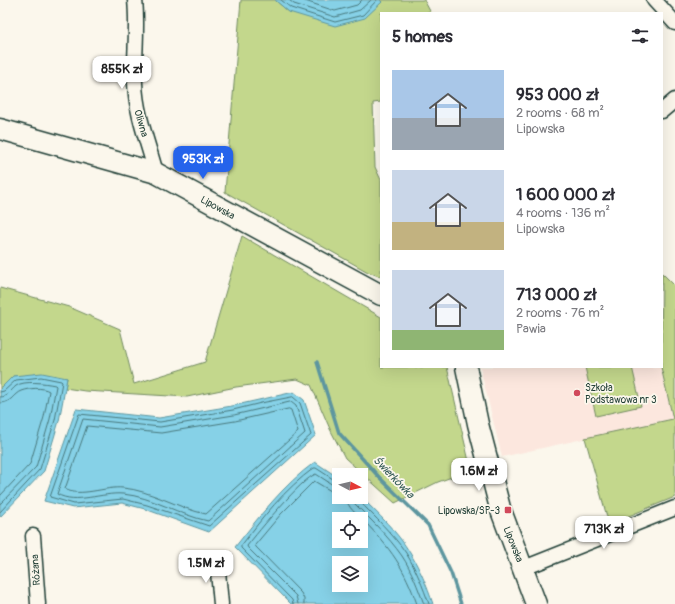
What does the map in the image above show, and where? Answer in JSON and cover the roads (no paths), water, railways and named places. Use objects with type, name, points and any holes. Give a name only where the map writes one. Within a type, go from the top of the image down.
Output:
[{"type":"street","name":"Oliwna","points":[[135,0],[137,19],[135,83],[138,112],[156,173]]},
{"type":"street","points":[[654,0],[675,23]]},
{"type":"street","points":[[663,110],[675,100]]},
{"type":"street","name":"Lipowska","points":[[0,129],[156,173],[380,294]]},
{"type":"street","name":"Lipowska","points":[[466,368],[478,424],[500,508],[524,568],[536,604]]},
{"type":"street","points":[[524,568],[675,508]]},
{"type":"street","name":"Różana","points":[[33,536],[38,604]]},
{"type":"street","points":[[217,561],[221,604]]},
{"type":"water","points":[[275,0],[380,0],[382,2],[365,18],[335,26],[289,12]]},
{"type":"water","points":[[42,373],[67,378],[59,421],[44,471],[0,517],[0,389],[13,376]]},
{"type":"water","points":[[294,392],[304,400],[316,435],[209,532],[145,509],[122,503],[73,508],[44,501],[76,409],[159,418],[232,406]]},
{"type":"water","points":[[315,462],[332,473],[332,504],[368,504],[394,531],[405,545],[414,559],[433,604],[291,604],[235,547],[272,502],[292,481]]},
{"type":"waterway","name":"Świerkówka","points":[[317,362],[339,433],[379,477],[428,525],[451,573],[461,604]]},
{"type":"place","name":"Szkoła Podstawowa nr 3","points":[[577,393]]},
{"type":"place","name":"Lipowska/SP-3","points":[[508,510]]}]
